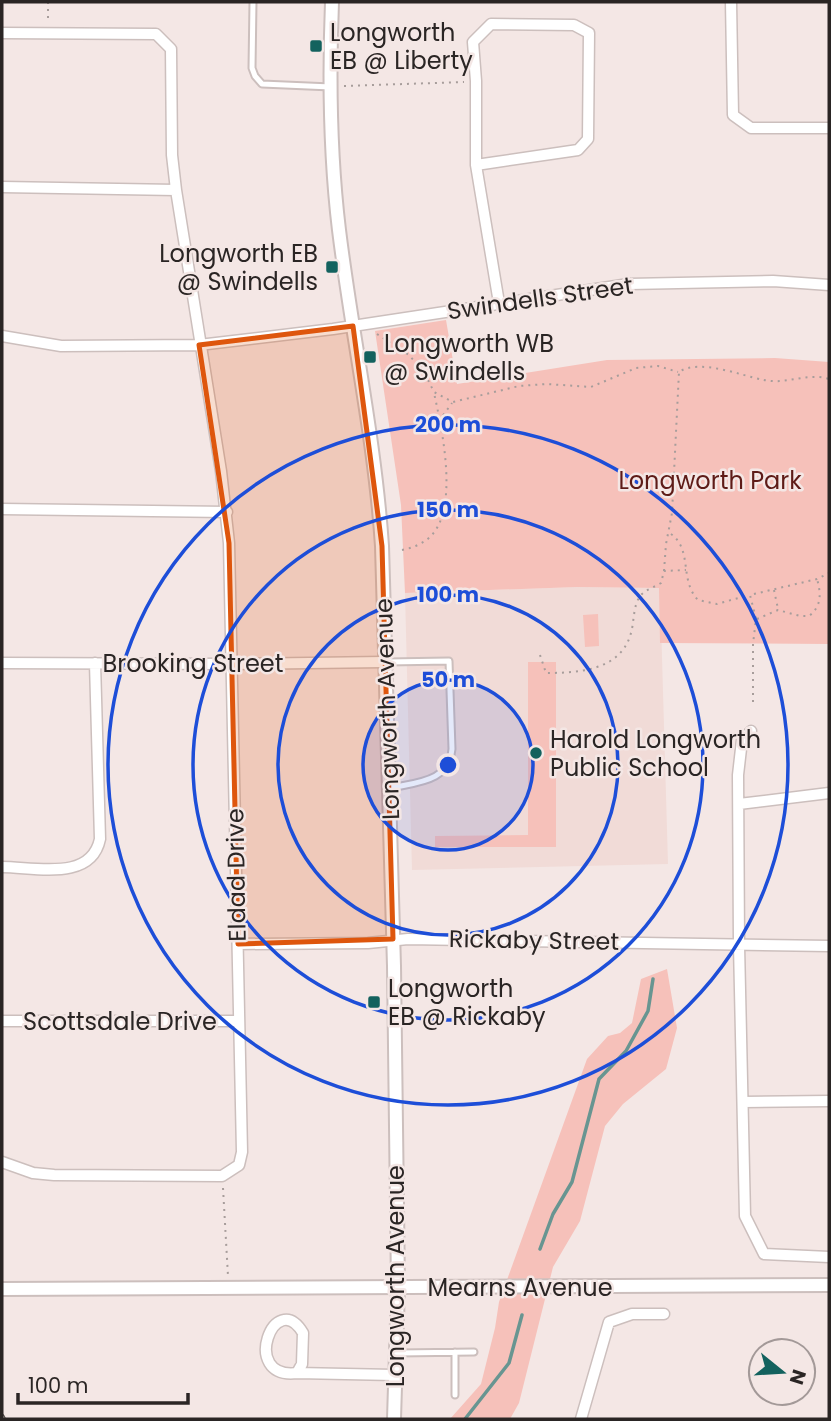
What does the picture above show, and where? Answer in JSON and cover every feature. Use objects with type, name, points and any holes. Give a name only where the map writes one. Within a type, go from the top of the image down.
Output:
[{"type":"street","name":"Longworth Avenue","points":[[332,2],[332,151],[339,229],[378,486],[382,546],[384,662],[391,788],[398,1287],[394,1419]]},
{"type":"street","points":[[731,2],[733,115],[751,128],[829,128]]},
{"type":"street","points":[[476,165],[578,150],[588,139],[589,33],[574,25],[491,24],[473,42],[476,165],[499,303]]},
{"type":"street","name":"Eldad Drive","points":[[2,33],[156,34],[171,49],[172,155],[176,190],[227,512],[242,1152],[239,1165],[222,1176]]},
{"type":"street","points":[[2,187],[176,190]]},
{"type":"street","name":"Swindells Street","points":[[2,336],[61,346],[200,345],[353,326],[652,282],[773,281],[829,285]]},
{"type":"street","points":[[2,509],[227,512]]},
{"type":"street","name":"Brooking Street","points":[[2,663],[384,662]]},
{"type":"street","points":[[2,866],[71,869],[86,864],[98,849],[100,839],[96,663]]},
{"type":"street","points":[[751,731],[742,740],[738,775],[745,1216],[764,1254],[829,1257]]},
{"type":"street","points":[[738,804],[829,793]]},
{"type":"street","name":"Rickaby Street","points":[[238,944],[368,943],[393,939],[829,946]]},
{"type":"street","name":"Scottsdale Drive","points":[[2,1021],[239,1021]]},
{"type":"street","points":[[743,1102],[829,1101]]},
{"type":"street","points":[[2,1162],[33,1173],[54,1175],[222,1176]]},
{"type":"street","name":"Mearns Avenue","points":[[2,1289],[829,1285]]},
{"type":"street","points":[[582,1419],[608,1322],[632,1314],[664,1314]]},
{"type":"street","points":[[297,1373],[302,1364],[303,1333],[294,1322],[280,1320],[274,1323],[268,1336],[268,1362],[274,1371],[279,1373],[394,1374]]},
{"type":"lane","points":[[253,2],[252,68],[262,84],[331,87]]},
{"type":"lane","points":[[384,662],[449,661],[451,762],[434,779],[391,788]]},
{"type":"lane","points":[[455,1352],[455,1395]]},
{"type":"lane","points":[[395,1353],[474,1352]]},
{"type":"path","points":[[48,2],[48,33]]},
{"type":"path","points":[[331,87],[476,81]]},
{"type":"path","points":[[374,332],[395,344],[417,362],[434,392],[446,473],[441,516],[432,535],[417,546],[402,551]]},
{"type":"path","points":[[439,422],[453,402],[519,386],[547,384],[591,387],[636,368],[658,366],[679,372],[690,367],[719,369],[778,382],[812,376],[829,379]]},
{"type":"path","points":[[540,655],[546,673],[573,673],[605,664],[625,646],[631,636],[638,599],[661,583],[672,513],[679,372]]},
{"type":"path","points":[[434,392],[453,402]]},
{"type":"path","points":[[669,532],[681,542],[693,594],[704,603],[717,604],[817,579],[829,573]]},
{"type":"path","points":[[664,571],[686,570]]},
{"type":"path","points":[[756,620],[778,608],[805,617],[814,612],[820,598],[817,579]]},
{"type":"path","points":[[773,589],[778,608]]},
{"type":"path","points":[[750,595],[756,620],[753,644],[753,702]]},
{"type":"path","points":[[222,1176],[228,1289]]},
{"type":"highlighted area","points":[[353,326],[382,546],[393,939],[238,944],[229,543],[199,345]]},
{"type":"shaded area","name":"Harold Longworth Public School","points":[[577,587],[660,588],[668,864],[412,870],[405,593]]},
{"type":"green space","name":"Longworth Park","points":[[446,320],[457,384],[607,360],[775,358],[829,362],[829,644],[660,643],[659,588],[577,587],[405,593],[401,505],[375,331]]},
{"type":"green space","points":[[598,614],[599,646],[585,647],[583,615]]},
{"type":"green space","points":[[528,662],[556,662],[556,847],[435,847],[435,836],[528,835]]},
{"type":"green space","points":[[667,969],[677,1028],[666,1069],[623,1104],[605,1126],[580,1221],[553,1267],[519,1403],[510,1419],[450,1419],[481,1384],[499,1302],[587,1059],[608,1036],[620,1033],[632,1023],[641,979]]},
{"type":"waterway","points":[[540,1249],[553,1214],[572,1182],[599,1079],[626,1051],[648,1011],[653,979]]},
{"type":"waterway","points":[[465,1419],[509,1363],[522,1315]]},
{"type":"place","name":"Longworth EB @ Liberty","points":[[316,46]]},
{"type":"place","name":"Longworth EB @ Swindells","points":[[332,267]]},
{"type":"place","name":"Longworth WB @ Swindells","points":[[370,357]]},
{"type":"place","name":"Harold Longworth Public School","points":[[536,753]]},
{"type":"place","name":"Longworth EB @ Rickaby","points":[[374,1002]]}]
